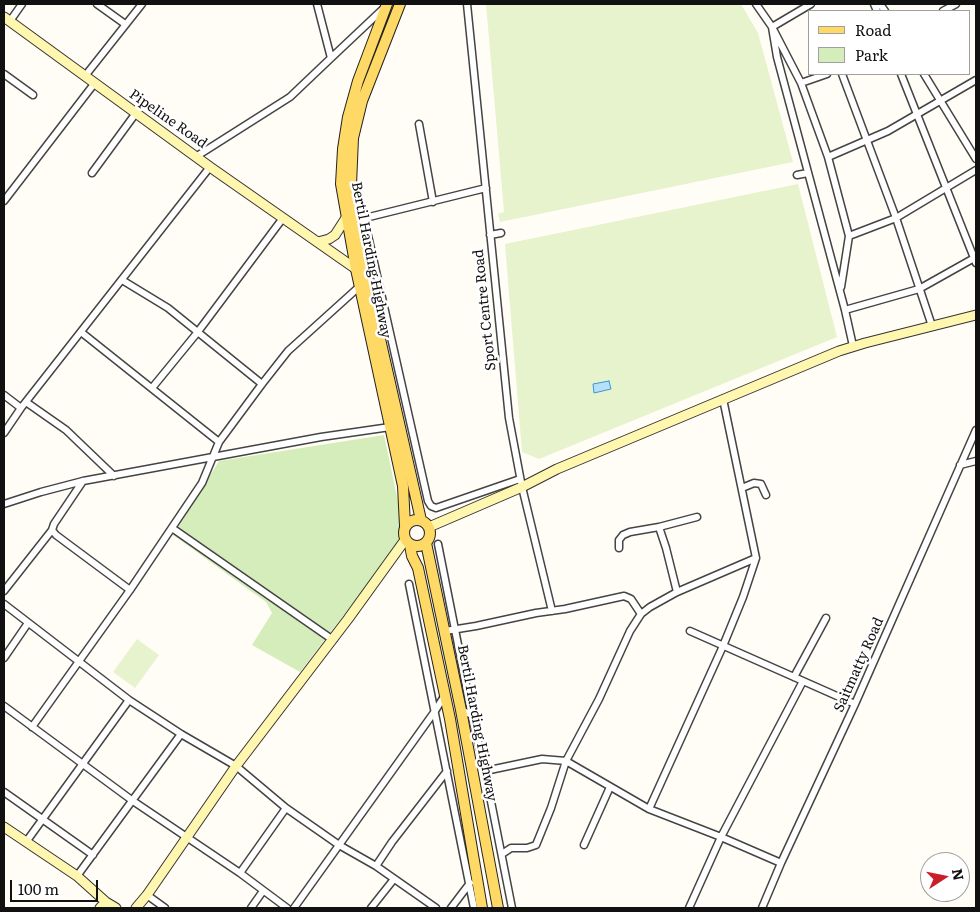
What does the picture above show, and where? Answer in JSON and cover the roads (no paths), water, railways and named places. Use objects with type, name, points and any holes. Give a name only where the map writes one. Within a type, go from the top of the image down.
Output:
[{"type":"main road","name":"Bertil Harding Highway","points":[[387,4],[358,81],[348,117],[341,165],[341,184],[355,219],[356,269],[403,486],[406,526]]},
{"type":"main road","name":"Bertil Harding Highway","points":[[400,4],[367,85],[356,123],[350,168],[355,219],[367,282],[425,524]]},
{"type":"main road","points":[[410,521],[425,524],[430,534],[426,543],[416,547],[407,542],[403,533],[410,521]]},
{"type":"main road","name":"Bertil Harding Highway","points":[[407,542],[418,568],[445,695],[482,908]]},
{"type":"main road","name":"Bertil Harding Highway","points":[[426,543],[461,710],[498,908]]},
{"type":"street","points":[[7,19],[22,4]]},
{"type":"street","points":[[97,4],[125,24]]},
{"type":"street","points":[[85,76],[142,4]]},
{"type":"street","points":[[317,4],[331,58]]},
{"type":"street","points":[[197,156],[290,97],[387,4]]},
{"type":"street","name":"Sport Centre Road","points":[[467,4],[509,418],[521,483],[552,610]]},
{"type":"street","points":[[756,4],[772,26],[801,83],[828,157],[849,236],[840,291]]},
{"type":"street","points":[[772,26],[811,4]]},
{"type":"street","points":[[945,10],[956,4]]},
{"type":"street","name":"Pipeline Road","points":[[7,19],[94,84],[356,269]]},
{"type":"street","points":[[772,26],[777,57],[845,310],[852,346]]},
{"type":"street","points":[[4,74],[33,95]]},
{"type":"street","points":[[801,83],[824,75]]},
{"type":"street","points":[[842,75],[896,218],[932,326]]},
{"type":"street","points":[[845,310],[919,289],[976,260],[901,75]]},
{"type":"street","points":[[925,75],[976,159]]},
{"type":"street","points":[[828,157],[868,140],[917,115],[976,80]]},
{"type":"street","points":[[4,201],[94,84]]},
{"type":"street","points":[[92,173],[136,113]]},
{"type":"street","points":[[419,124],[433,202]]},
{"type":"street","points":[[4,433],[21,408],[210,167]]},
{"type":"street","points":[[849,236],[896,218],[976,170]]},
{"type":"street","points":[[797,175],[808,173]]},
{"type":"street","points":[[318,242],[329,239],[355,219],[486,188]]},
{"type":"street","points":[[152,388],[197,333],[283,218]]},
{"type":"street","points":[[355,219],[428,501],[431,506],[436,508],[521,483]]},
{"type":"street","points":[[490,235],[501,233]]},
{"type":"street","points":[[122,280],[168,308],[262,384]]},
{"type":"street","points":[[32,726],[130,590],[172,528],[202,483],[219,442],[262,384],[288,350],[360,286]]},
{"type":"street","points":[[425,524],[722,398],[852,346],[976,315]]},
{"type":"street","points":[[81,332],[219,442]]},
{"type":"street","points":[[4,395],[21,408]]},
{"type":"street","points":[[649,809],[744,597],[756,558],[722,398]]},
{"type":"street","points":[[26,402],[66,430],[114,476]]},
{"type":"street","points":[[4,504],[41,492],[83,482],[321,437],[390,427]]},
{"type":"street","name":"Saitmatty Road","points":[[762,908],[781,863],[856,704],[976,430]]},
{"type":"street","points":[[960,465],[976,461]]},
{"type":"street","points":[[4,590],[52,530],[54,524],[83,482]]},
{"type":"street","points":[[742,488],[754,483],[761,484],[766,495]]},
{"type":"street","points":[[620,548],[619,540],[623,535],[637,530],[659,527],[698,517]]},
{"type":"street","points":[[659,527],[677,592]]},
{"type":"street","points":[[172,528],[333,640]]},
{"type":"street","points":[[52,530],[56,535],[130,590]]},
{"type":"street","points":[[136,908],[147,896],[236,766],[407,542]]},
{"type":"street","points":[[438,544],[512,908]]},
{"type":"street","points":[[502,854],[510,848],[527,848],[536,844],[551,808],[566,761],[602,692],[630,630],[641,614],[677,592],[756,558]]},
{"type":"street","points":[[409,584],[474,908]]},
{"type":"street","points":[[445,631],[624,596],[632,599],[641,614]]},
{"type":"street","points":[[4,604],[129,700],[181,734],[236,766],[286,808],[339,846],[376,866],[436,908]]},
{"type":"street","points":[[794,677],[826,618]]},
{"type":"street","points":[[4,658],[28,623]]},
{"type":"street","points":[[690,631],[856,704]]},
{"type":"street","points":[[689,908],[721,837],[803,681]]},
{"type":"street","points":[[294,908],[445,695]]},
{"type":"street","points":[[26,842],[129,700]]},
{"type":"street","points":[[4,708],[32,726],[133,801],[240,873],[288,908]]},
{"type":"street","points":[[461,710],[472,715]]},
{"type":"street","points":[[77,876],[181,734]]},
{"type":"street","points":[[485,770],[542,759],[566,761],[649,809],[781,863]]},
{"type":"street","points":[[376,866],[392,842],[428,798],[447,771]]},
{"type":"street","points":[[584,845],[610,787]]},
{"type":"street","points":[[4,792],[93,855]]},
{"type":"street","points":[[240,873],[286,808]]},
{"type":"street","points":[[4,827],[77,876],[103,905],[116,908]]},
{"type":"street","points":[[371,908],[394,879]]},
{"type":"street","points":[[451,908],[470,883]]},
{"type":"street","points":[[251,908],[263,891]]},
{"type":"street","points":[[147,896],[165,908]]},
{"type":"water","points":[[609,381],[611,389],[594,393],[593,384]]}]
